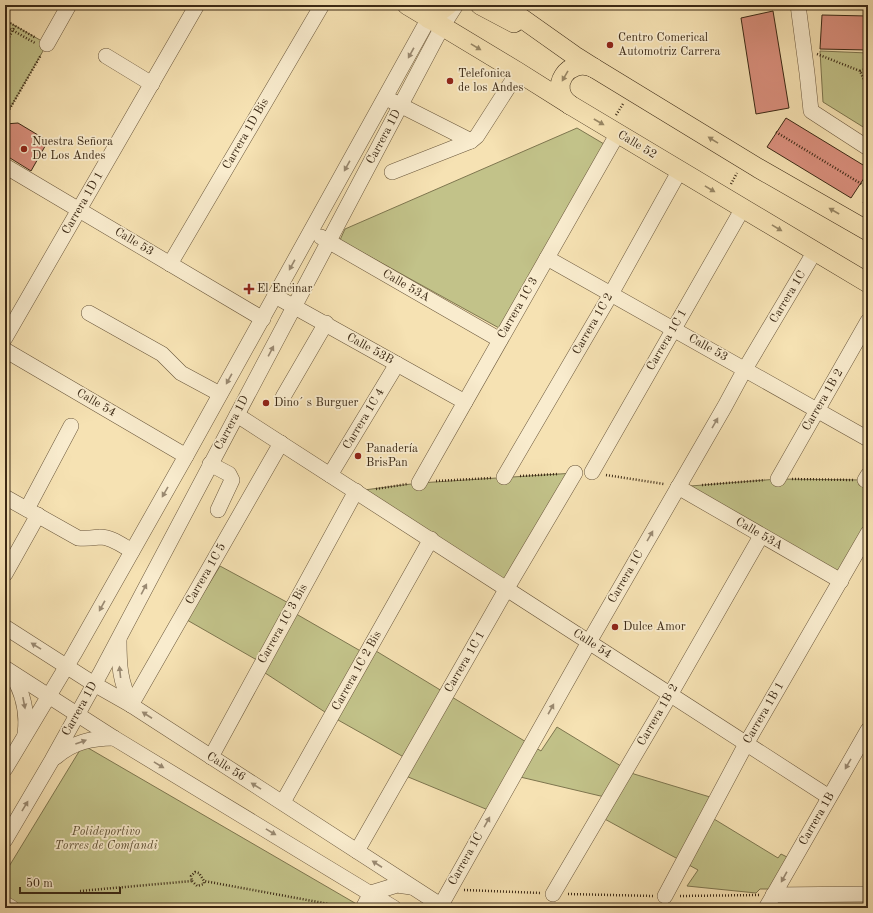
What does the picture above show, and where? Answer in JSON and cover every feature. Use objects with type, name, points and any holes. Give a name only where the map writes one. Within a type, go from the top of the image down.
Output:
[{"type":"main road","name":"Calle 52","points":[[407,5],[436,17],[572,106],[868,283]]},
{"type":"main road","points":[[436,17],[448,5]]},
{"type":"main road","points":[[480,5],[575,56]]},
{"type":"main road","points":[[503,5],[594,68],[758,168],[868,231]]},
{"type":"main road","points":[[572,106],[567,102],[561,91],[562,78],[570,68],[576,66],[582,65],[594,68]]},
{"type":"street","points":[[45,43],[69,5]]},
{"type":"street","name":"Carrera 1D 1","points":[[5,338],[197,5]]},
{"type":"street","name":"Carrera 1D Bis","points":[[170,264],[322,5]]},
{"type":"street","name":"Carrera 1D","points":[[5,769],[67,666],[276,296],[386,97],[436,17],[456,5]]},
{"type":"street","points":[[798,5],[811,111],[868,148]]},
{"type":"street","name":"Carrera 1D","points":[[5,840],[94,684],[401,105],[436,17]]},
{"type":"street","points":[[106,56],[152,84]]},
{"type":"street","points":[[392,172],[471,141],[477,136],[518,72]]},
{"type":"street","points":[[386,97],[471,141]]},
{"type":"street","name":"Carrera 1C 3","points":[[418,483],[547,258],[613,130]]},
{"type":"street","name":"Calle 53","points":[[5,166],[263,319]]},
{"type":"street","name":"Carrera 1C 2","points":[[504,477],[611,294],[680,170]]},
{"type":"street","name":"Carrera 1C 1","points":[[592,472],[743,208]]},
{"type":"street","name":"Calle 53A","points":[[311,231],[500,340]]},
{"type":"street","name":"Carrera 1C","points":[[443,907],[449,890],[589,642],[745,369],[815,252]]},
{"type":"street","name":"Calle 53","points":[[547,258],[868,439]]},
{"type":"street","name":"Calle 53B","points":[[276,296],[465,402]]},
{"type":"street","points":[[89,312],[162,354],[181,373],[220,394]]},
{"type":"street","name":"Carrera 1B 2","points":[[778,479],[868,321]]},
{"type":"street","points":[[283,397],[326,324]]},
{"type":"street","name":"Calle 54","points":[[5,350],[186,456]]},
{"type":"street","name":"Carrera 1C 4","points":[[330,475],[397,364]]},
{"type":"street","name":"Calle 54","points":[[237,415],[829,797]]},
{"type":"street","points":[[5,574],[71,426]]},
{"type":"street","name":"Carrera 1C 5","points":[[131,705],[281,443]]},
{"type":"street","points":[[210,464],[229,474],[232,480],[218,510]]},
{"type":"street","name":"Carrera 1C 1","points":[[357,851],[507,588],[575,473]]},
{"type":"street","name":"Calle 53A","points":[[678,486],[761,536],[841,581]]},
{"type":"street","name":"Carrera 1C 3 Bis","points":[[211,757],[356,491]]},
{"type":"street","points":[[5,497],[78,538],[110,538],[132,551]]},
{"type":"street","name":"Carrera 1B 1","points":[[665,896],[746,744],[868,533]]},
{"type":"street","name":"Carrera 1B 2","points":[[553,894],[761,536]]},
{"type":"street","name":"Carrera 1C 2 Bis","points":[[282,802],[430,539]]},
{"type":"street","name":"Calle 56","points":[[5,627],[94,684],[131,705],[443,907]]},
{"type":"street","points":[[119,636],[120,675],[124,690],[131,705]]},
{"type":"street","points":[[7,669],[114,738],[372,893],[394,908]]},
{"type":"street","points":[[7,669],[18,684],[23,699],[26,714],[24,737]]},
{"type":"street","name":"Carrera 1B","points":[[770,902],[868,730]]},
{"type":"street","points":[[52,760],[71,746],[82,741],[93,738],[114,738]]},
{"type":"street","points":[[363,908],[372,893],[397,885],[413,888]]},
{"type":"street","points":[[770,902],[868,894]]},
{"type":"street","points":[[5,906],[7,905],[12,908]]},
{"type":"path","points":[[5,20],[45,43]]},
{"type":"path","points":[[5,26],[40,46],[45,43]]},
{"type":"path","points":[[5,45],[16,26]]},
{"type":"path","points":[[5,117],[45,43]]},
{"type":"path","points":[[804,48],[860,71],[868,68]]},
{"type":"path","points":[[860,71],[864,80],[868,82]]},
{"type":"path","points":[[613,130],[631,90]]},
{"type":"path","points":[[776,132],[868,188]]},
{"type":"path","points":[[868,198],[862,204],[868,208]]},
{"type":"path","points":[[592,472],[678,486]]},
{"type":"path","points":[[356,491],[418,483],[575,473]]},
{"type":"path","points":[[204,881],[204,884],[197,886],[192,881],[191,876],[195,872],[199,873],[204,881],[329,904],[329,908]]},
{"type":"path","points":[[80,891],[192,881]]},
{"type":"path","points":[[449,890],[665,896],[770,902]]},
{"type":"green space","points":[[5,20],[47,44],[5,117]]},
{"type":"green space","points":[[820,51],[868,53],[868,130],[823,102]]},
{"type":"green space","points":[[577,128],[604,144],[499,328],[340,240],[345,229]]},
{"type":"green space","points":[[575,473],[507,588],[356,491],[419,483]]},
{"type":"green space","points":[[868,475],[868,533],[841,581],[678,487],[778,479],[865,480]]},
{"type":"green space","points":[[220,566],[294,606],[291,611],[371,657],[376,651],[541,751],[557,727],[634,774],[710,797],[714,819],[778,858],[781,854],[789,858],[773,889],[760,889],[756,893],[687,886],[698,870],[601,817],[609,798],[516,776],[493,812],[401,774],[409,760],[331,716],[259,669],[262,663],[187,620]]},
{"type":"green space","name":"Polideportivo Torres de Comfandi","points":[[83,745],[360,906],[359,908],[5,908],[5,873]]},
{"type":"building","points":[[773,11],[789,108],[756,114],[741,18]]},
{"type":"building","points":[[822,15],[868,16],[868,50],[820,49]]},
{"type":"building","points":[[786,118],[868,168],[868,172],[851,198],[767,147]]},
{"type":"building","name":"Nuestra Señora De Los Andes","points":[[18,123],[48,141],[31,171],[10,158],[5,157],[5,124]]},
{"type":"place","name":"Centro Comerical Automotriz Carrera","points":[[610,45]]},
{"type":"place","name":"Telefonica de los Andes","points":[[450,81]]},
{"type":"place","name":"Nuestra Señora De Los Andes","points":[[24,149]]},
{"type":"place","name":"El Encinar","points":[[249,289]]},
{"type":"place","name":"Dino´ s Burguer","points":[[266,403]]},
{"type":"place","name":"Panadería BrisPan","points":[[358,456]]},
{"type":"place","name":"Dulce Amor","points":[[615,627]]}]
